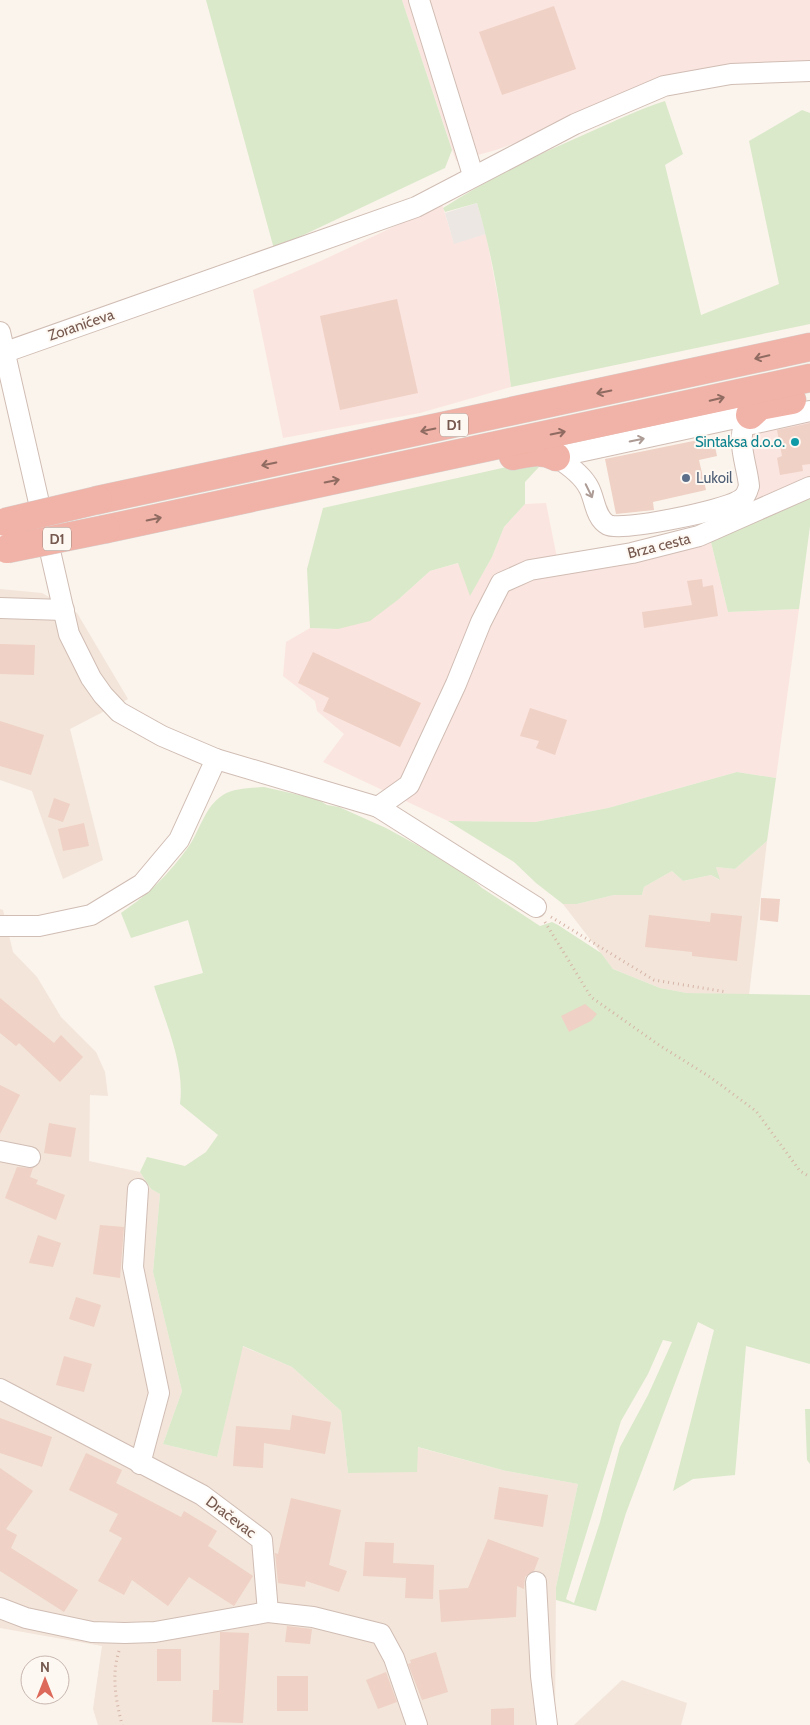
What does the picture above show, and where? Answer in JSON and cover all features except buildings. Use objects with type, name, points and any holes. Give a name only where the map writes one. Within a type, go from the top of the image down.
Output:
[{"type":"highway","name":"D1","points":[[3,522],[810,347]]},
{"type":"highway","name":"D1","points":[[3,550],[810,378]]},
{"type":"highway","points":[[746,421],[760,406],[810,395]]},
{"type":"highway","points":[[476,450],[499,459],[536,452],[548,452],[556,457]]},
{"type":"street","points":[[418,0],[473,176]]},
{"type":"street","name":"Zoranićeva","points":[[1,346],[162,298],[416,207],[575,124],[664,86],[731,74],[810,71]]},
{"type":"street","points":[[1,346],[69,634],[91,678],[119,712],[162,736],[216,759],[378,806],[536,907]]},
{"type":"street","points":[[556,457],[746,421],[810,411]]},
{"type":"street","points":[[556,457],[574,471],[589,487],[598,514],[607,525],[617,528],[682,518],[733,504],[750,504],[742,441],[746,421]]},
{"type":"street","name":"Brza cesta","points":[[378,806],[409,785],[456,684],[481,622],[501,583],[530,570],[632,553],[699,536],[750,504],[810,487]]},
{"type":"street","points":[[0,608],[64,610]]},
{"type":"street","points":[[0,926],[39,926],[91,915],[142,884],[179,840],[216,759]]},
{"type":"street","points":[[0,1151],[30,1157]]},
{"type":"street","points":[[138,1190],[133,1267],[159,1393],[140,1464]]},
{"type":"street","name":"Dračevac","points":[[0,1389],[202,1495],[262,1540],[268,1612]]},
{"type":"street","points":[[536,1582],[541,1676],[547,1725]]},
{"type":"street","points":[[0,1608],[26,1618],[92,1632],[125,1634],[155,1632],[268,1612],[313,1617],[381,1634],[394,1658],[417,1725]]},
{"type":"path","points":[[536,907],[654,980],[727,992]]},
{"type":"path","points":[[536,907],[591,997],[659,1045],[710,1077],[756,1111],[800,1171],[810,1177]]},
{"type":"path","points":[[122,1725],[115,1696],[115,1663],[125,1634]]},
{"type":"shaded area","points":[[402,0],[810,0],[810,72],[707,73],[496,150],[456,161]]},
{"type":"shaded area","points":[[477,203],[486,234],[454,244],[445,213]]},
{"type":"shaded area","points":[[442,204],[454,243],[486,234],[504,330],[511,387],[420,413],[283,438],[253,290],[323,260]]},
{"type":"shaded area","points":[[810,400],[810,480],[755,504],[759,491],[749,435],[769,409]]},
{"type":"shaded area","points":[[546,503],[557,558],[593,556],[707,526],[728,612],[799,609],[776,778],[737,772],[608,808],[535,822],[448,821],[323,762],[344,734],[317,711],[315,701],[283,676],[286,642],[310,628],[338,629],[399,599],[430,571],[459,563],[470,595],[492,557],[504,527],[525,504]]},
{"type":"shaded area","points":[[0,589],[42,593],[77,613],[128,699],[70,729],[103,860],[63,879],[32,791],[0,780]]},
{"type":"shaded area","points":[[767,841],[749,995],[687,993],[660,988],[613,969],[563,904],[577,904],[614,895],[642,895],[644,887],[672,871],[683,881],[711,875],[719,880],[716,867],[735,869]]},
{"type":"shaded area","points":[[0,909],[3,910],[13,952],[37,977],[61,1017],[96,1052],[105,1072],[108,1096],[90,1095],[89,1161],[140,1172],[151,1189],[160,1194],[153,1272],[182,1391],[163,1444],[217,1457],[242,1346],[292,1367],[341,1411],[348,1473],[417,1447],[506,1471],[578,1484],[556,1587],[555,1725],[98,1725],[93,1709],[102,1646],[0,1628]]},
{"type":"shaded area","points":[[622,1680],[687,1703],[681,1725],[574,1725]]},
{"type":"green space","points":[[206,0],[402,0],[452,150],[445,168],[274,249]]},
{"type":"green space","points":[[665,101],[683,154],[665,165],[701,315],[779,284],[749,141],[802,110],[810,113],[810,324],[511,387],[494,271],[477,203],[445,212],[443,208],[533,158],[627,115]]},
{"type":"green space","points":[[525,463],[539,467],[525,482],[525,504],[504,527],[492,557],[470,596],[458,563],[430,571],[399,599],[370,621],[338,629],[310,628],[307,569],[323,508]]},
{"type":"green space","points":[[810,497],[810,526],[799,609],[728,612],[710,538]]},
{"type":"green space","points":[[737,772],[776,778],[767,841],[735,869],[716,867],[720,880],[711,875],[683,881],[672,871],[644,887],[642,895],[614,895],[577,904],[563,904],[536,883],[514,862],[448,821],[535,822],[608,808]]},
{"type":"green space","points":[[264,787],[317,799],[327,805],[339,807],[386,828],[461,869],[482,888],[540,926],[552,922],[558,925],[601,953],[613,969],[660,988],[687,993],[810,995],[810,1364],[746,1346],[735,1475],[693,1479],[673,1491],[714,1330],[698,1322],[626,1513],[596,1611],[556,1600],[556,1587],[578,1484],[506,1471],[418,1447],[417,1472],[348,1473],[341,1411],[292,1367],[243,1346],[217,1457],[163,1444],[182,1391],[153,1272],[160,1194],[151,1189],[140,1172],[147,1157],[185,1166],[206,1152],[218,1135],[180,1104],[180,1074],[177,1060],[154,986],[203,973],[188,920],[131,938],[121,913],[150,891],[174,866],[193,840],[207,812],[217,800],[232,791]],"holes":[[[663,1340],[672,1342],[648,1395],[620,1447],[600,1522],[574,1603],[566,1599],[621,1421],[648,1374]]]},
{"type":"green space","points":[[805,1409],[810,1409],[810,1464],[807,1460]]},
{"type":"place","name":"Sintaksa d.o.o.","points":[[795,442]]},
{"type":"place","name":"Lukoil","points":[[686,478]]}]
